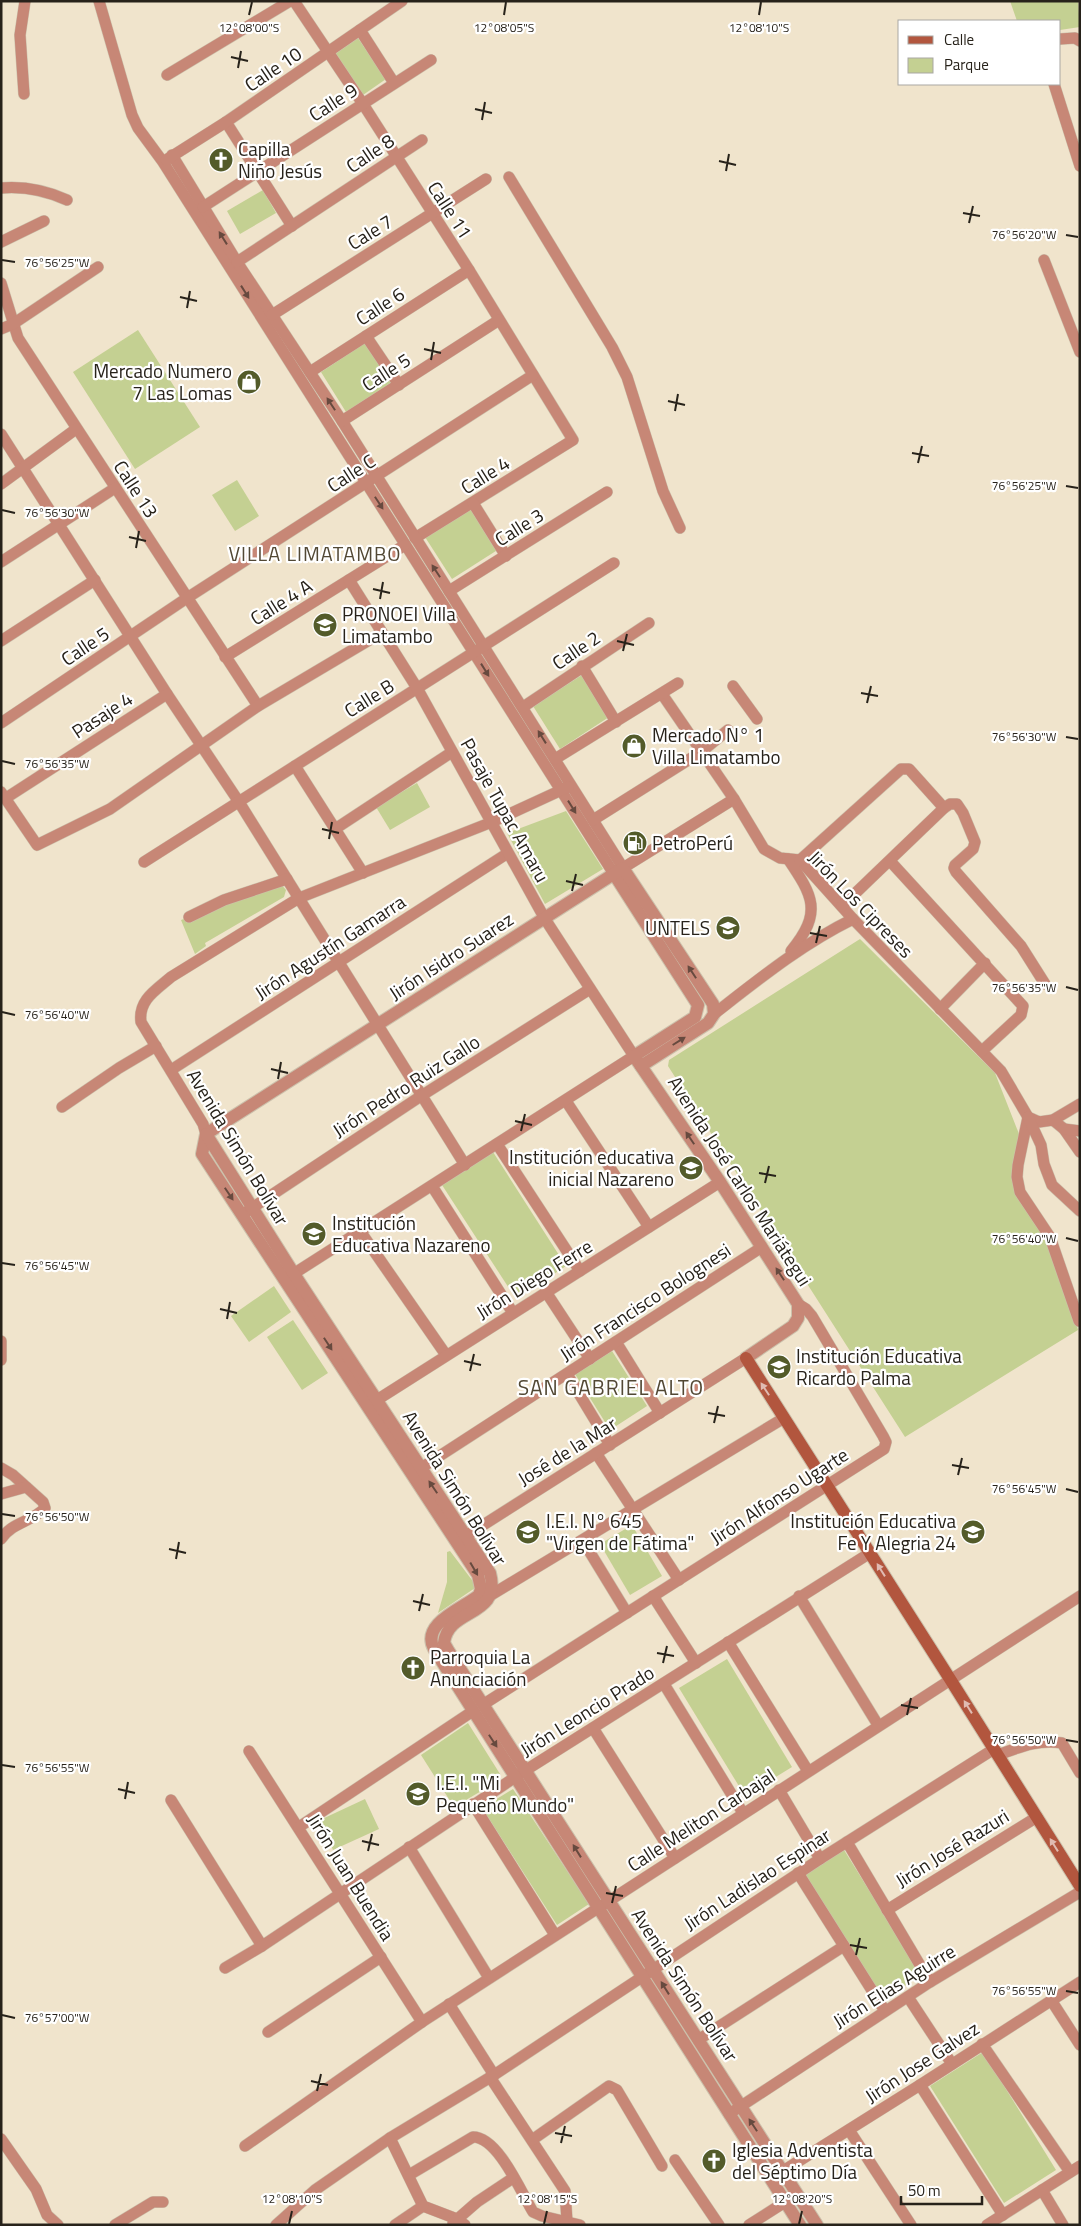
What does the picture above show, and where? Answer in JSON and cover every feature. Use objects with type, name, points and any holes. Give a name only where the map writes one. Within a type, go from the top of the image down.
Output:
[{"type":"main road","points":[[746,1358],[1080,1886]]},
{"type":"street","points":[[24,94],[20,35],[25,1]]},
{"type":"street","points":[[99,1],[132,115],[138,128],[168,159],[203,207],[342,421],[377,477],[410,541],[618,871],[698,1005],[695,1017],[638,1060],[566,1101],[497,1144],[290,1277]]},
{"type":"street","points":[[167,75],[292,1]]},
{"type":"street","name":"Calle 11","points":[[292,1],[363,104],[469,270],[573,440]]},
{"type":"street","name":"Calle 10","points":[[168,159],[226,122],[402,1]]},
{"type":"street","points":[[360,30],[394,83]]},
{"type":"street","points":[[1061,39],[1075,38],[1080,41]]},
{"type":"street","name":"Calle 9","points":[[203,207],[431,60]]},
{"type":"street","points":[[1054,85],[1080,166]]},
{"type":"street","points":[[226,122],[292,226]]},
{"type":"street","name":"Calle 8","points":[[238,262],[422,140]]},
{"type":"street","points":[[168,159],[366,484],[449,592],[479,649],[523,707],[555,759],[566,788],[593,820],[618,871],[714,1004],[714,1014]]},
{"type":"street","points":[[509,177],[612,347],[627,377],[663,491],[680,528]]},
{"type":"street","name":"Cale 7","points":[[272,314],[486,180]]},
{"type":"street","points":[[1,188],[44,191],[67,200]]},
{"type":"street","points":[[1,242],[44,221]]},
{"type":"street","points":[[1044,260],[1080,352]]},
{"type":"street","points":[[1,330],[13,324],[98,267]]},
{"type":"street","name":"Calle 6","points":[[310,372],[469,270]]},
{"type":"street","name":"Calle 13","points":[[1,283],[18,338],[258,706]]},
{"type":"street","name":"Calle 5","points":[[342,421],[499,320]]},
{"type":"street","points":[[366,336],[399,385]]},
{"type":"street","name":"Calle C","points":[[187,598],[533,375]]},
{"type":"street","points":[[1,484],[76,429]]},
{"type":"street","points":[[1,434],[167,694],[239,802],[465,1165]]},
{"type":"street","name":"Calle 4","points":[[410,541],[573,440]]},
{"type":"street","points":[[1,562],[115,488]]},
{"type":"street","name":"Calle 3","points":[[449,592],[607,492]]},
{"type":"street","points":[[473,503],[506,556]]},
{"type":"street","name":"Calle 4 A","points":[[225,656],[410,541]]},
{"type":"street","name":"Calle B","points":[[144,862],[614,564]]},
{"type":"street","points":[[1,641],[95,580]]},
{"type":"street","name":"Pasaje Tupac Amaru","points":[[349,580],[417,688],[545,919],[638,1060]]},
{"type":"street","name":"Calle 5","points":[[1,723],[187,598]]},
{"type":"street","name":"Calle 2","points":[[523,707],[649,623]]},
{"type":"street","points":[[3,795],[38,845],[110,809],[258,706],[381,633]]},
{"type":"street","points":[[582,666],[616,722]]},
{"type":"street","points":[[555,759],[678,683]]},
{"type":"street","points":[[733,686],[757,719]]},
{"type":"street","name":"Pasaje 4","points":[[3,795],[167,694]]},
{"type":"street","name":"Jirón Los Cipreses","points":[[662,694],[734,799],[764,849],[780,858],[794,860],[842,906],[1001,1071],[1028,1117],[1041,1145],[1044,1164],[1052,1185],[1080,1211]]},
{"type":"street","points":[[593,820],[701,752],[728,730]]},
{"type":"street","points":[[335,829],[452,752]]},
{"type":"street","points":[[295,766],[363,873]]},
{"type":"street","points":[[782,962],[806,930],[811,910],[808,888],[794,860],[901,769],[909,769],[944,808]]},
{"type":"street","points":[[299,898],[492,822],[566,788]]},
{"type":"street","name":"Jirón Isidro Suarez","points":[[206,1134],[734,799]]},
{"type":"street","points":[[842,906],[944,808],[950,804],[957,804],[963,812],[975,842],[973,849],[955,865],[956,872],[1021,946],[1045,984]]},
{"type":"street","name":"Jirón Agustín Gamarra","points":[[171,1070],[508,853]]},
{"type":"street","points":[[890,861],[1023,1006],[1022,1014],[982,1051]]},
{"type":"street","points":[[189,917],[258,888],[287,880]]},
{"type":"street","name":"Avenida Simón Bolívar","points":[[247,1212],[206,1134],[203,1124],[141,1022],[140,1011],[144,1002],[172,978],[299,898]]},
{"type":"street","points":[[714,1014],[782,962],[818,938],[853,919]]},
{"type":"street","points":[[940,1009],[985,963]]},
{"type":"street","name":"Jirón Pedro Ruiz Gallo","points":[[247,1212],[421,1096],[590,989]]},
{"type":"street","name":"Avenida José Carlos Mariátegui","points":[[714,1014],[708,1023],[638,1060],[720,1182],[798,1304],[798,1318],[793,1326],[746,1358]]},
{"type":"street","points":[[62,1107],[156,1046]]},
{"type":"street","points":[[566,1101],[649,1227]]},
{"type":"street","points":[[1079,1321],[1054,1244],[1020,1192],[1017,1177],[1028,1117],[1039,1122],[1053,1120],[1080,1104]]},
{"type":"street","points":[[1053,1120],[1064,1129],[1080,1152]]},
{"type":"street","points":[[1064,1129],[1080,1131]]},
{"type":"street","name":"Avenida Simón Bolívar","points":[[206,1134],[202,1154],[247,1212],[462,1539],[490,1573],[493,1583],[485,1595],[486,1602],[450,1628],[444,1643],[478,1708],[603,1904],[648,1972],[698,2040],[817,2225]]},
{"type":"street","points":[[497,1144],[580,1271]]},
{"type":"street","name":"Jirón Diego Ferre","points":[[372,1403],[720,1182]]},
{"type":"street","points":[[432,1186],[513,1313]]},
{"type":"street","points":[[360,1231],[446,1355]]},
{"type":"street","name":"Jirón Francisco Bolognesi","points":[[421,1468],[762,1247]]},
{"type":"street","points":[[546,1292],[590,1359]]},
{"type":"street","name":"Jirón Alfonso Ugarte","points":[[299,1827],[478,1708],[884,1449],[886,1442],[884,1436],[819,1328],[806,1309],[798,1304]]},
{"type":"street","points":[[1,1341],[1,1360]]},
{"type":"street","points":[[616,1342],[660,1413]]},
{"type":"street","name":"José de la Mar","points":[[462,1539],[746,1358]]},
{"type":"street","points":[[567,1374],[610,1445]]},
{"type":"street","name":"Avenida Simón Bolívar","points":[[372,1403],[421,1468],[462,1539]]},
{"type":"street","points":[[485,1595],[634,1510],[784,1418]]},
{"type":"street","points":[[596,1453],[678,1580]]},
{"type":"street","points":[[1,1468],[13,1475],[43,1502],[45,1508],[39,1514],[11,1527],[1,1538]]},
{"type":"street","points":[[1,1494],[26,1487]]},
{"type":"street","points":[[583,1540],[627,1613]]},
{"type":"street","name":"Jirón Leoncio Prado","points":[[225,1968],[262,1946],[521,1773],[870,1552]]},
{"type":"street","points":[[653,1596],[696,1663]]},
{"type":"street","points":[[799,1596],[878,1725]]},
{"type":"street","name":"Calle Meliton Carbajal","points":[[245,2146],[449,2004],[1080,1596]]},
{"type":"street","points":[[728,1642],[808,1771]]},
{"type":"street","points":[[664,1684],[743,1813]]},
{"type":"street","points":[[593,1728],[675,1858]]},
{"type":"street","name":"Jirón Ladislao Espinar","points":[[280,2223],[315,2190],[390,2138],[492,2076],[846,1842],[996,1752],[1034,1742],[1050,1741],[1062,1743],[1080,1773]]},
{"type":"street","name":"Jirón Juan Buendia","points":[[249,1751],[422,2022]]},
{"type":"street","points":[[779,1790],[820,1859]]},
{"type":"street","points":[[170,1800],[262,1946]]},
{"type":"street","points":[[473,1804],[555,1935]]},
{"type":"street","name":"Jirón José Razuri","points":[[887,1910],[1037,1817]]},
{"type":"street","points":[[846,1842],[930,1982]]},
{"type":"street","points":[[409,1847],[489,1978]]},
{"type":"street","points":[[798,1873],[885,2012]]},
{"type":"street","name":"Jirón Elias Aguirre","points":[[729,2114],[930,1982],[1080,1892]]},
{"type":"street","points":[[698,2040],[844,1946]]},
{"type":"street","points":[[268,2032],[381,1957]]},
{"type":"street","name":"Avenida Simón Bolívar","points":[[648,1972],[729,2114],[800,2225]]},
{"type":"street","name":"Jirón Jose Galvez","points":[[782,2171],[1080,1982]]},
{"type":"street","points":[[908,1997],[952,2064]]},
{"type":"street","points":[[1051,2000],[1080,2045]]},
{"type":"street","points":[[449,2004],[565,2191],[567,2221]]},
{"type":"street","points":[[982,2044],[1075,2169],[987,2225]]},
{"type":"street","points":[[920,2085],[1003,2215]]},
{"type":"street","points":[[532,2140],[605,2088],[613,2087],[617,2090],[662,2166]]},
{"type":"street","points":[[849,2130],[911,2225]]},
{"type":"street","points":[[409,2176],[473,2137],[479,2137],[497,2150],[533,2212],[580,2225]]},
{"type":"street","points":[[390,2138],[423,2206],[458,2223],[477,2202],[513,2178]]},
{"type":"street","points":[[1,2139],[36,2189],[46,2215],[58,2225]]},
{"type":"street","points":[[675,2160],[719,2225]]},
{"type":"street","points":[[1042,2190],[1064,2225]]},
{"type":"street","points":[[115,2225],[153,2202],[163,2202]]},
{"type":"street","points":[[749,2225],[786,2202]]},
{"type":"street","points":[[395,2225],[423,2206]]},
{"type":"green space","points":[[1010,1],[1078,1],[1080,27],[1061,30],[1061,20],[1017,20]]},
{"type":"green space","points":[[358,38],[386,79],[363,95],[335,54]]},
{"type":"green space","points":[[263,190],[276,213],[240,234],[227,211]]},
{"type":"green space","points":[[138,330],[200,427],[135,469],[73,372]]},
{"type":"green space","points":[[365,343],[391,383],[346,412],[321,372]]},
{"type":"green space","points":[[237,480],[259,516],[235,531],[212,495]]},
{"type":"green space","points":[[472,506],[499,549],[452,579],[425,537]]},
{"type":"green space","points":[[582,675],[609,717],[560,749],[533,706]]},
{"type":"green space","points":[[417,783],[430,807],[390,830],[376,807]]},
{"type":"green space","points":[[566,811],[603,869],[545,904],[507,833]]},
{"type":"green space","points":[[280,883],[286,890],[284,897],[205,943],[206,946],[195,954],[181,920]]},
{"type":"green space","points":[[860,939],[995,1073],[1021,1139],[1014,1167],[1047,1236],[1066,1286],[1078,1330],[905,1437],[668,1066],[669,1060]]},
{"type":"green space","points":[[493,1152],[566,1266],[516,1299],[442,1185]]},
{"type":"green space","points":[[274,1286],[291,1312],[249,1342],[231,1316]]},
{"type":"green space","points":[[293,1320],[328,1373],[302,1390],[267,1337]]},
{"type":"green space","points":[[612,1351],[647,1406],[610,1430],[575,1374]]},
{"type":"green space","points":[[632,1525],[662,1576],[630,1595],[600,1544]]},
{"type":"green space","points":[[450,1551],[475,1584],[475,1588],[438,1613],[447,1582],[447,1552]]},
{"type":"green space","points":[[727,1659],[792,1767],[745,1796],[679,1688]]},
{"type":"green space","points":[[468,1723],[500,1774],[500,1780],[454,1807],[421,1755]]},
{"type":"green space","points":[[513,1789],[589,1904],[557,1925],[482,1808]]},
{"type":"green space","points":[[365,1799],[379,1829],[333,1850],[320,1820]]},
{"type":"green space","points":[[844,1850],[922,1975],[882,2000],[804,1875]]},
{"type":"green space","points":[[983,2052],[1056,2170],[1004,2203],[930,2086]]},
{"type":"place","name":"Capilla Niño Jesús","points":[[221,160]]},
{"type":"place","name":"Mercado Numero 7 Las Lomas","points":[[249,382]]},
{"type":"place","name":"PRONOEI Villa Limatambo","points":[[325,625]]},
{"type":"place","name":"Mercado N° 1 Villa Limatambo","points":[[634,746]]},
{"type":"place","name":"PetroPerú","points":[[635,843]]},
{"type":"place","name":"UNTELS","points":[[728,928]]},
{"type":"place","name":"Institución educativa inicial Nazareno","points":[[691,1168]]},
{"type":"place","name":"Institución Educativa Nazareno","points":[[314,1234]]},
{"type":"place","name":"Institución Educativa Ricardo Palma","points":[[779,1367]]},
{"type":"place","name":"I.E.I. N° 645 \"Virgen de Fátima\"","points":[[528,1532]]},
{"type":"place","name":"Institución Educativa Fe Y Alegria 24","points":[[973,1532]]},
{"type":"place","name":"Parroquia La Anunciación","points":[[413,1668]]},
{"type":"place","name":"I.E.I. \"Mi Pequeño Mundo\"","points":[[418,1794]]},
{"type":"place","name":"Iglesia Adventista del Séptimo Día","points":[[714,2161]]},
{"type":"district","name":"VILLA LIMATAMBO","points":[[315,554]]},
{"type":"district","name":"SAN GABRIEL ALTO","points":[[611,1388]]}]
